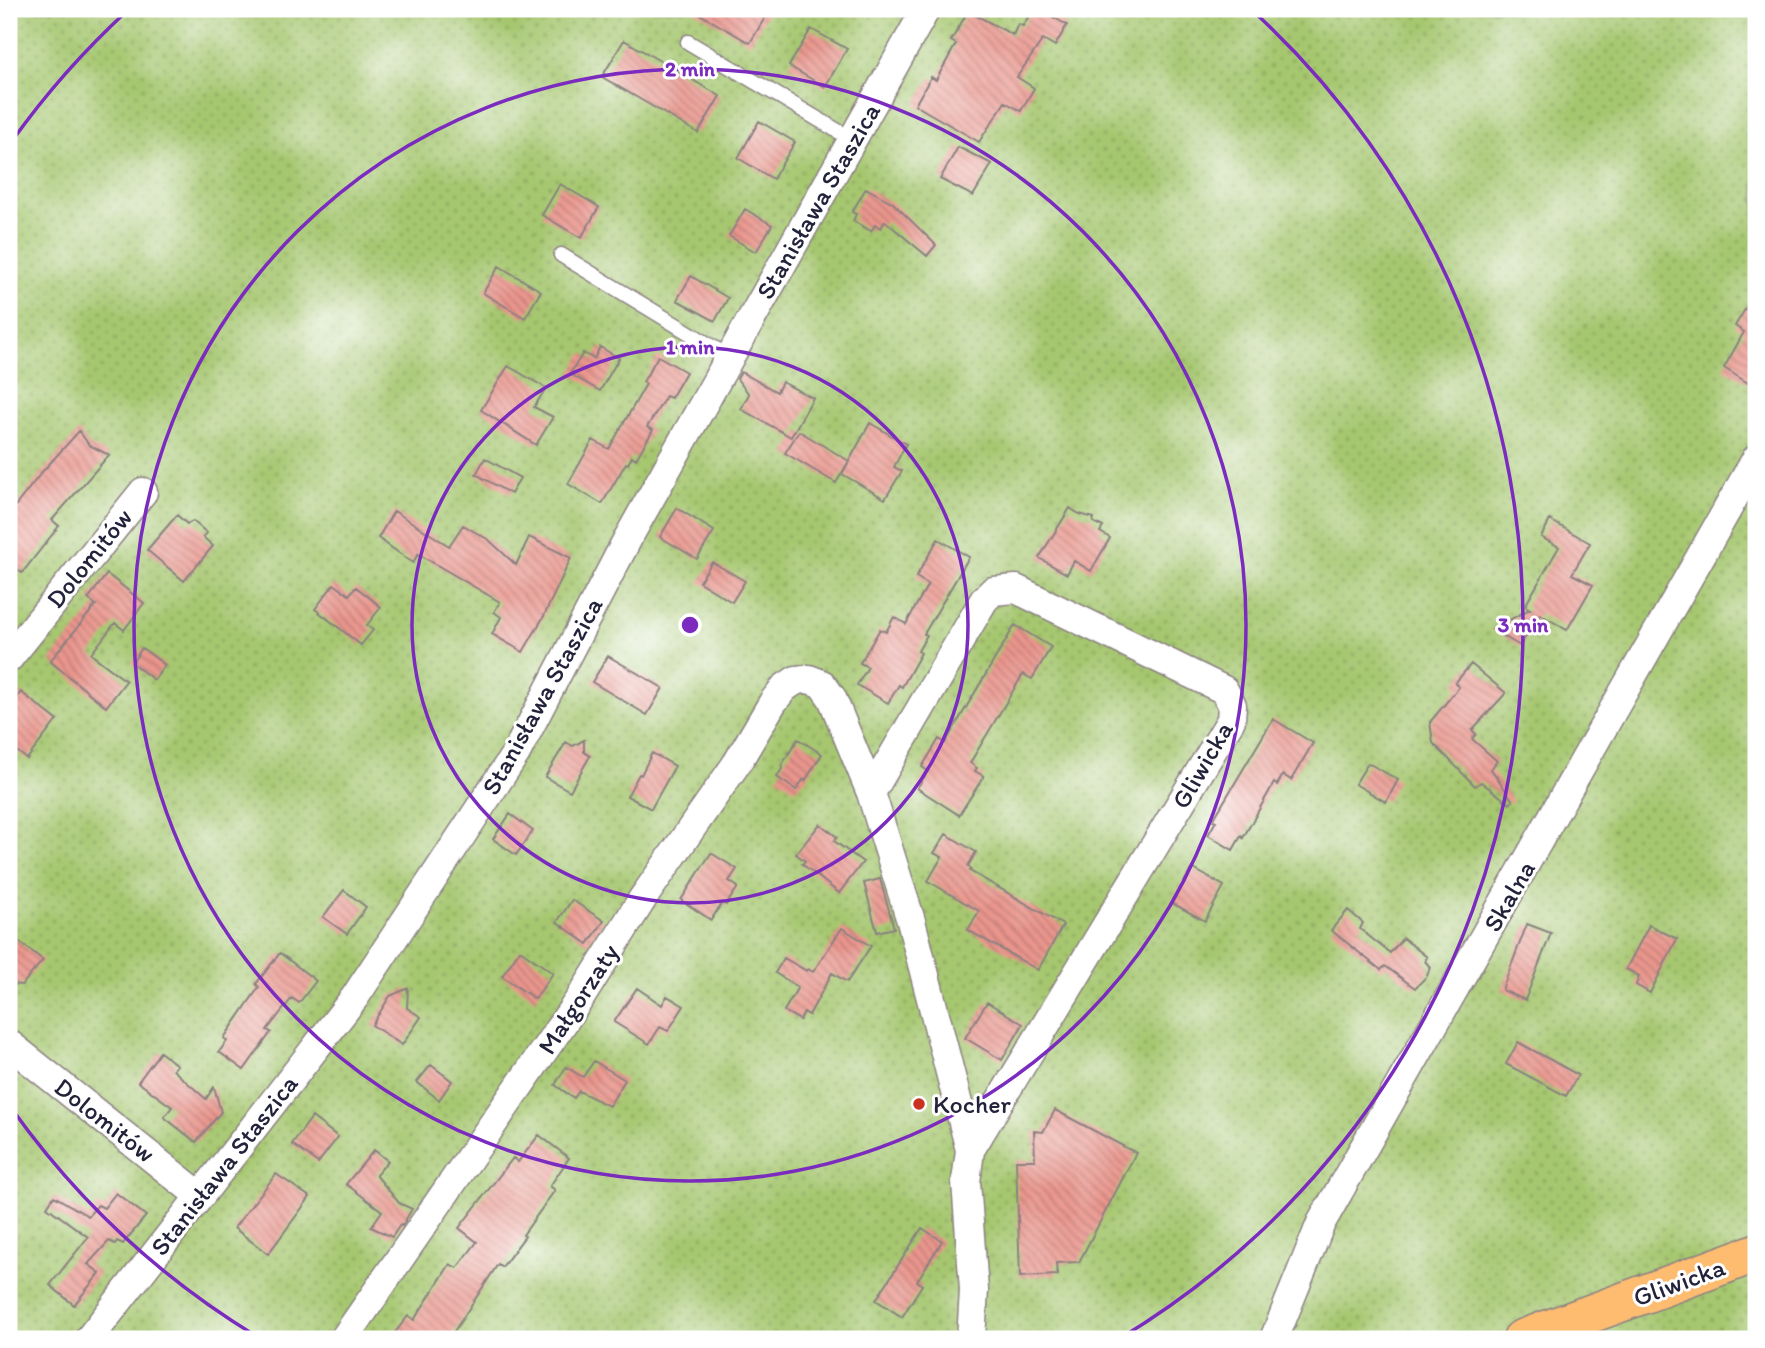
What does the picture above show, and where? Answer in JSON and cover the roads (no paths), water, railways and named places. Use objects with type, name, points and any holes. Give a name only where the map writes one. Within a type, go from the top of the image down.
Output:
[{"type":"main road","name":"Gliwicka","points":[[1522,1339],[1756,1253]]},
{"type":"street","name":"Stanisława Staszica","points":[[89,1339],[355,997],[516,753],[628,538],[926,9]]},
{"type":"street","name":"Skalna","points":[[1274,1339],[1321,1223],[1756,459]]},
{"type":"street","name":"Dolomitów","points":[[9,658],[143,492]]},
{"type":"street","name":"Gliwicka","points":[[871,793],[984,600],[993,591],[1016,589],[1224,690],[1232,705],[1231,720],[970,1150]]},
{"type":"street","name":"Małgorzaty","points":[[344,1339],[581,997],[643,898],[737,763],[773,702],[784,688],[796,680],[808,679],[822,684]]},
{"type":"street","name":"Gliwicka","points":[[822,684],[832,698],[871,793],[911,920],[970,1150],[966,1182],[974,1290],[971,1339]]},
{"type":"street","name":"Dolomitów","points":[[9,1044],[201,1196]]},
{"type":"lane","points":[[688,42],[853,141]]},
{"type":"lane","points":[[561,255],[729,357]]},
{"type":"place","name":"Kocher","points":[[919,1104]]}]
